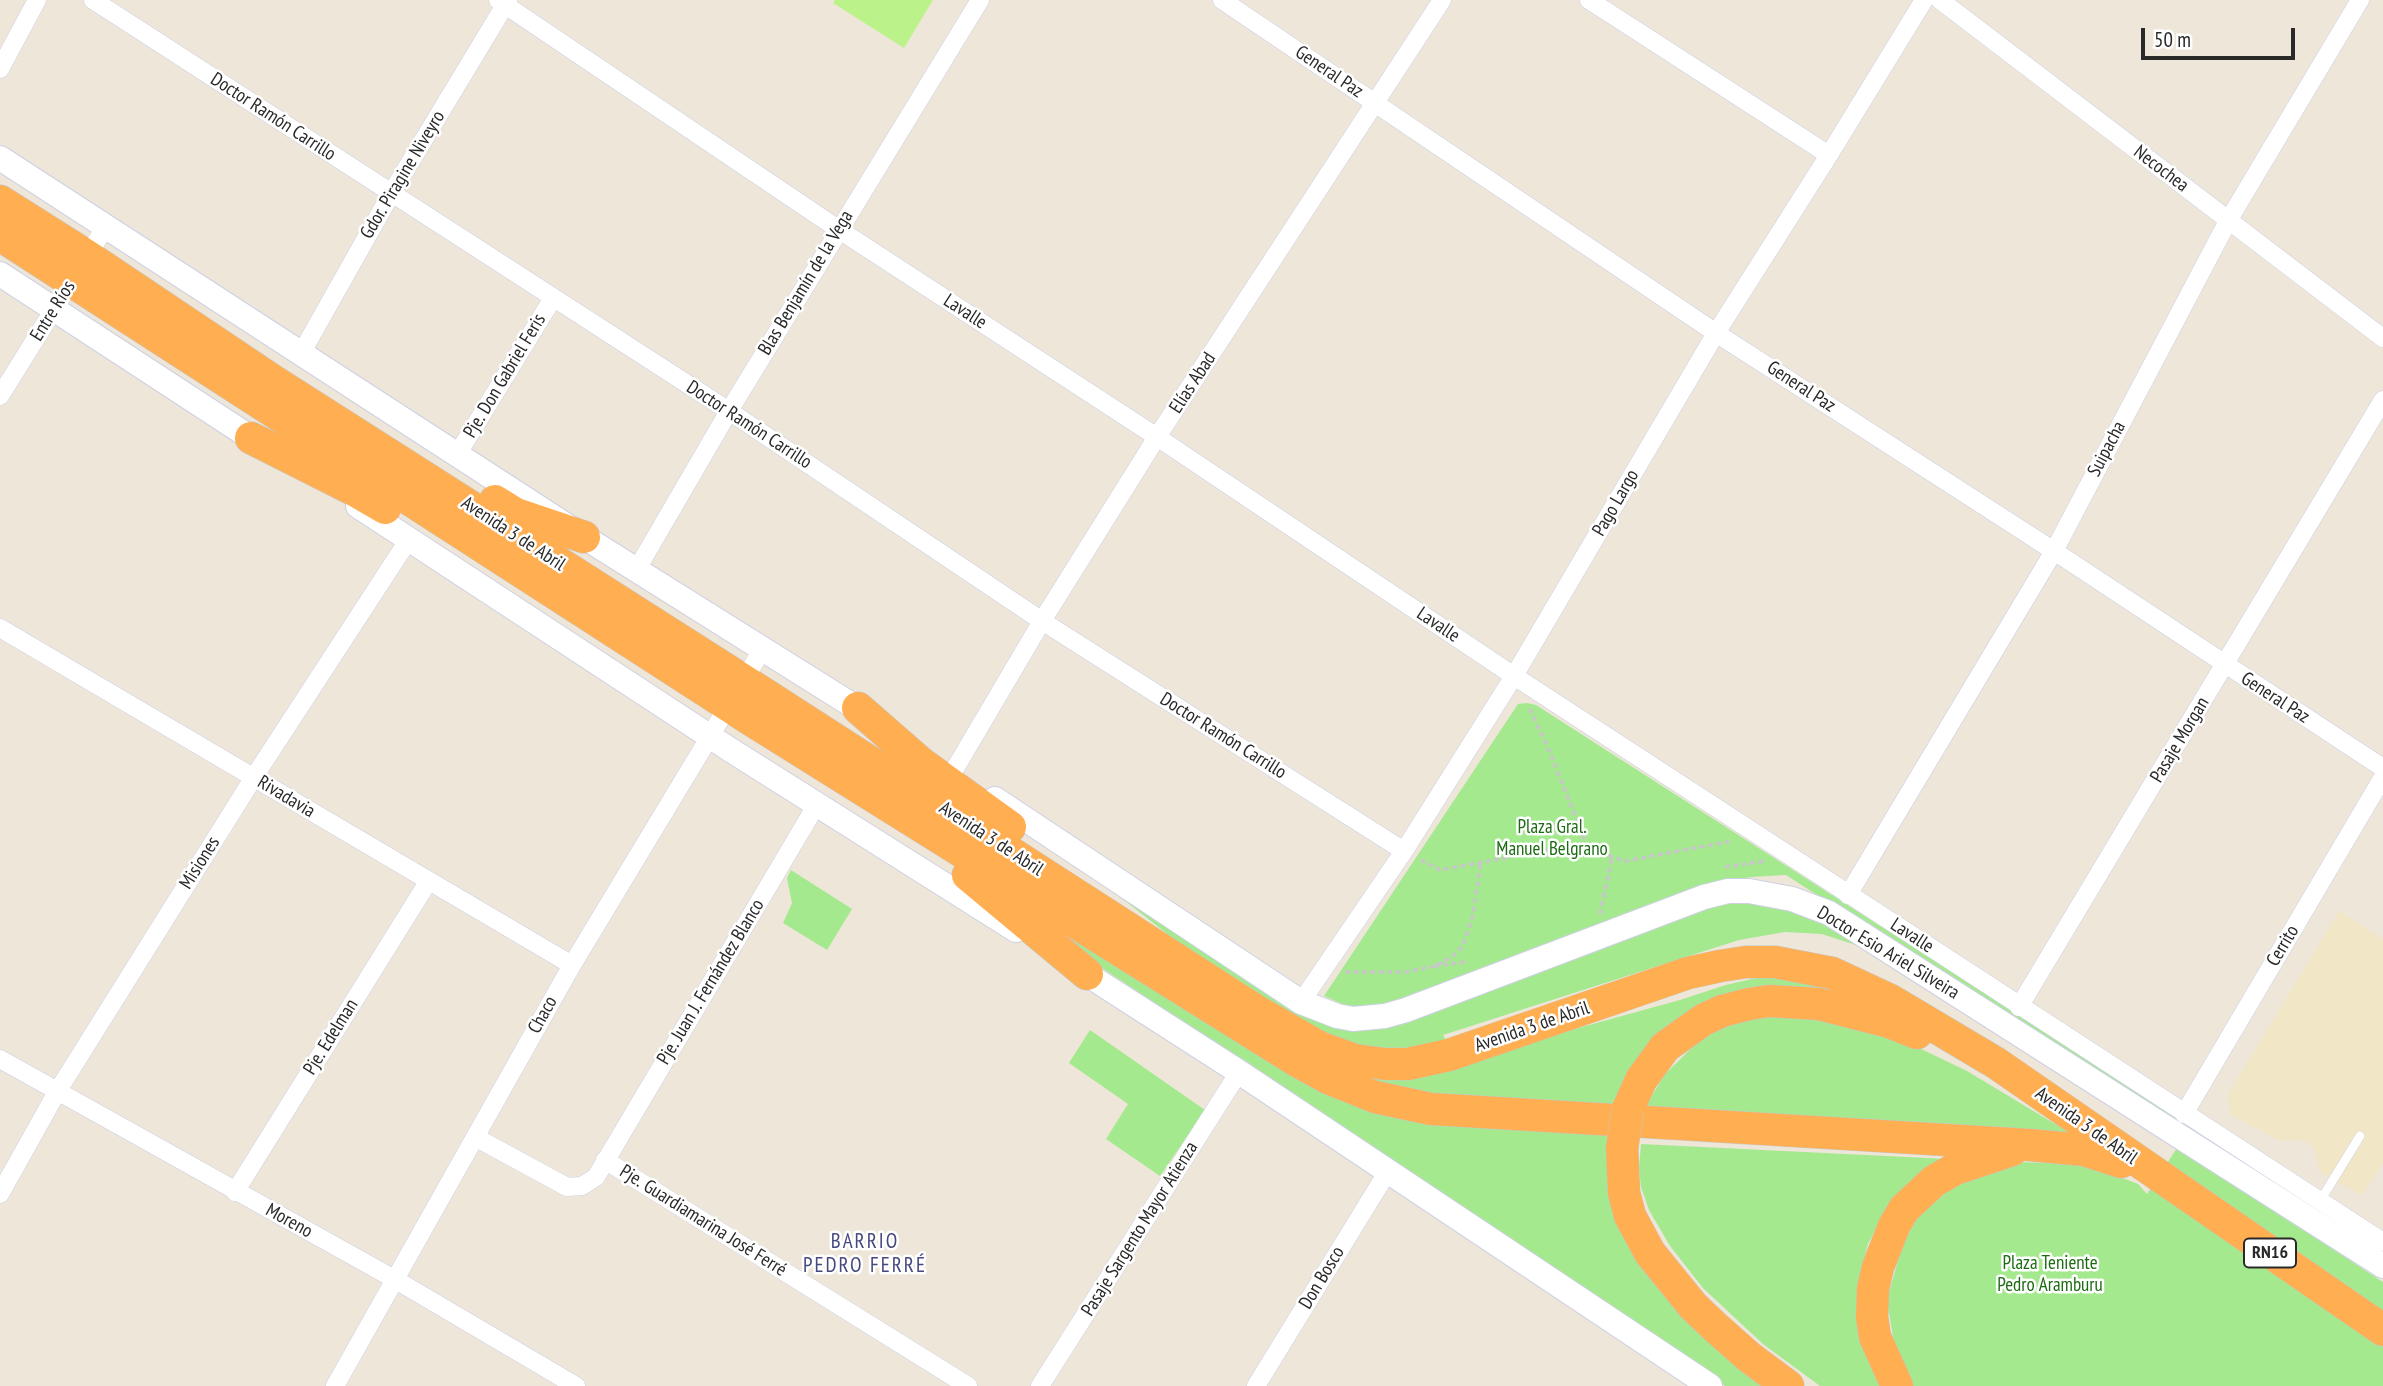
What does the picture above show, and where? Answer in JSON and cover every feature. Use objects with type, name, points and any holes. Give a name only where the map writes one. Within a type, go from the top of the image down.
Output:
[{"type":"highway","name":"Avenida 3 de Abril","points":[[0,201],[79,268],[590,617],[740,701],[1177,957],[1258,1012],[1319,1047],[1355,1060],[1408,1064],[1449,1055],[1688,973],[1746,962],[1802,965],[1832,973],[1890,1000],[1996,1063],[2153,1173]]},
{"type":"highway","name":"Avenida 3 de Abril","points":[[0,235],[79,268],[275,382],[740,701],[1297,1061],[1330,1079],[1376,1097],[1431,1109],[1466,1113],[2030,1145],[2084,1150],[2153,1173]]},
{"type":"highway","points":[[275,382],[386,434],[516,514],[584,537]]},
{"type":"highway","points":[[251,438],[354,489],[490,570],[590,617]]},
{"type":"highway","points":[[740,701],[829,781],[969,876],[1087,974]]},
{"type":"highway","points":[[858,708],[921,763],[1108,898],[1177,957]]},
{"type":"highway","points":[[1788,1386],[1749,1357],[1693,1306],[1650,1253],[1630,1216],[1621,1171],[1622,1148],[1628,1109],[1647,1071],[1665,1047],[1682,1033],[1722,1011],[1769,1001],[1819,1004],[1850,1011],[1889,1022],[1996,1063]]},
{"type":"highway","points":[[1897,1386],[1878,1346],[1872,1317],[1873,1289],[1878,1267],[1894,1226],[1904,1209],[1934,1181],[1955,1169],[2030,1145]]},
{"type":"highway","name":"RN16","points":[[2153,1173],[2383,1330]]},
{"type":"main road","name":"Avenida 3 de Abril","points":[[0,158],[584,537],[858,708],[1301,1002]]},
{"type":"main road","points":[[0,274],[710,736],[1239,1072],[1710,1386]]},
{"type":"main road","name":"Doctor Esio Ariel Silveira","points":[[1301,1002],[1337,1016],[1385,1016],[1704,897],[1728,891],[1749,891],[1792,899],[1829,913],[2383,1266]]},
{"type":"street","points":[[0,69],[37,0]]},
{"type":"street","name":"Doctor Ramón Carrillo","points":[[93,0],[729,411],[1042,621],[1404,850]]},
{"type":"street","name":"Blas Benjamín de la Vega","points":[[637,569],[838,229],[980,0]]},
{"type":"street","name":"General Paz","points":[[1222,0],[1716,333],[2383,768]]},
{"type":"street","name":"Elías Abad","points":[[953,772],[1042,621],[1157,437],[1443,0]]},
{"type":"street","points":[[1589,0],[1829,155]]},
{"type":"street","name":"Pago Largo","points":[[1301,1002],[1404,850],[1514,676],[1716,333],[1924,0]]},
{"type":"street","name":"Necochea","points":[[1940,0],[2383,338]]},
{"type":"street","name":"Suipacha","points":[[1848,895],[2054,551],[2228,221],[2360,0]]},
{"type":"street","name":"Gdor. Piragine Niveyro","points":[[302,352],[504,2]]},
{"type":"street","name":"Lavalle","points":[[504,2],[838,229],[1157,437],[1514,676],[2383,1242]]},
{"type":"street","name":"Entre Ríos","points":[[0,396],[106,226]]},
{"type":"street","name":"Pje. Don Gabriel Feris","points":[[457,455],[553,298]]},
{"type":"street","name":"Pasaje Morgan","points":[[2019,1007],[2383,400]]},
{"type":"street","name":"Misiones","points":[[0,1194],[57,1092],[254,777],[409,539]]},
{"type":"street","name":"Rivadavia","points":[[0,628],[572,965]]},
{"type":"street","name":"Chaco","points":[[335,1386],[572,965],[710,736],[740,701],[762,650]]},
{"type":"street","name":"Cerrito","points":[[2184,1114],[2383,777]]},
{"type":"street","name":"Pje. Juan J. Fernández Blanco","points":[[605,1160],[817,804]]},
{"type":"street","name":"Pje. Edelman","points":[[235,1192],[428,881]]},
{"type":"street","name":"Moreno","points":[[0,1059],[396,1280],[576,1386]]},
{"type":"street","name":"Pasaje Sargento Mayor Atienza","points":[[1041,1386],[1239,1072]]},
{"type":"street","name":"Pje. Guardiamarina José Ferré","points":[[475,1137],[566,1187],[582,1186],[596,1177],[605,1160],[961,1384]]},
{"type":"street","name":"Don Bosco","points":[[1256,1386],[1388,1171]]},
{"type":"lane","points":[[2320,1201],[2360,1136]]},
{"type":"path","points":[[1514,676],[1551,755],[1586,843],[1612,858],[1639,860],[1739,840],[1749,830]]},
{"type":"path","points":[[1404,850],[1440,870],[1586,843]]},
{"type":"path","points":[[1600,915],[1612,858]]},
{"type":"path","points":[[1322,972],[1405,972],[1435,966],[1452,957],[1463,946],[1473,915],[1481,862]]},
{"type":"shaded area","points":[[2339,911],[2383,939],[2383,1163],[2362,1196],[2319,1171],[2314,1147],[2303,1140],[2280,1141],[2231,1115],[2227,1096]]},
{"type":"green space","points":[[835,0],[933,0],[904,48],[833,3]]},
{"type":"green space","name":"Plaza Gral. Manuel Belgrano","points":[[1518,704],[1536,705],[2383,1249],[2383,1260],[1786,875],[1731,881],[1374,1013],[1324,996]]},
{"type":"green space","points":[[791,870],[852,909],[827,950],[783,923],[792,903],[787,878]]},
{"type":"green space","points":[[1100,881],[1346,1024],[1723,900],[1792,903],[1877,952],[1822,934],[1785,932],[1739,940],[1443,1035],[1448,1043],[1415,1051],[1345,1045],[1305,1024],[1180,944]]},
{"type":"green space","points":[[1051,918],[1305,1073],[1613,1125],[1616,1216],[1777,1386],[1725,1386],[1625,1316],[1051,934]]},
{"type":"green space","points":[[1788,977],[1869,998],[1729,997],[1615,1112],[1412,1100],[1338,1062],[1462,1060],[1726,985],[1756,978]]},
{"type":"green space","points":[[1762,1016],[1826,1020],[1917,1047],[1967,1071],[2075,1136],[1645,1107],[1665,1074],[1703,1037],[1716,1029]]},
{"type":"green space","points":[[1090,1030],[1205,1110],[1160,1176],[1106,1139],[1128,1104],[1069,1063]]},
{"type":"green space","points":[[1641,1144],[1947,1159],[1879,1222],[1868,1244],[1862,1267],[1882,1386],[1820,1386],[1763,1344],[1703,1288],[1670,1246],[1649,1210],[1641,1187]]},
{"type":"green space","name":"Plaza Teniente Pedro Aramburu","points":[[2177,1148],[2383,1282],[2383,1386],[1910,1386],[1894,1343],[1887,1300],[1902,1246],[1917,1218],[1930,1202],[1958,1182],[2016,1162],[2086,1164],[2138,1184],[2147,1194]]},
{"type":"district","name":"BARRIO PEDRO FERRÉ","points":[[865,1254]]}]
